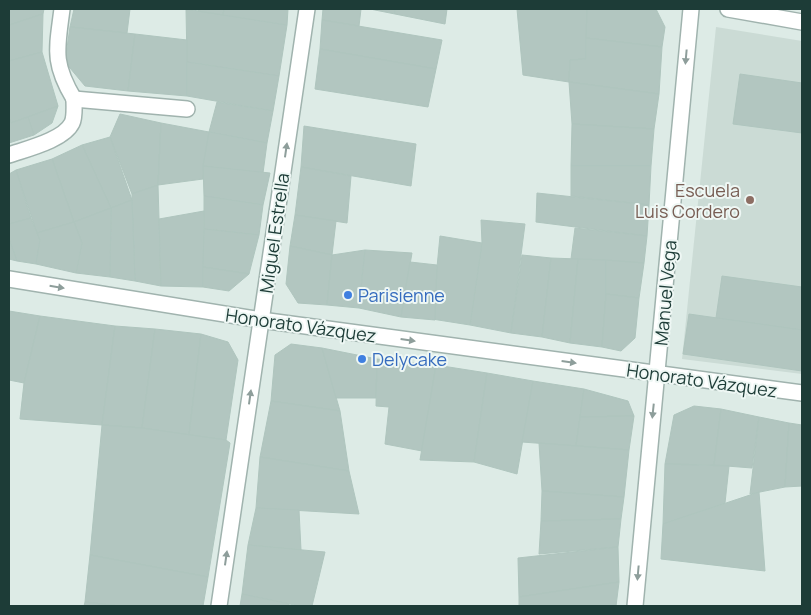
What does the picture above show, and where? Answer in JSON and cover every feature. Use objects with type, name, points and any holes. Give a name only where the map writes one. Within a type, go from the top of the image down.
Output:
[{"type":"street","points":[[9,155],[52,140],[65,132],[73,122],[74,99],[61,78],[58,63],[57,49],[62,9]]},
{"type":"street","name":"Miguel Estrella","points":[[219,606],[307,9]]},
{"type":"street","name":"Manuel Vega","points":[[635,606],[658,374],[690,9]]},
{"type":"street","points":[[728,9],[802,22]]},
{"type":"street","points":[[74,99],[187,109]]},
{"type":"street","name":"Honorato Vázquez","points":[[9,279],[261,320],[802,393]]},
{"type":"shaded area","name":"Escuela Luis Cordero","points":[[716,27],[802,41],[802,374],[682,359]]},
{"type":"building","points":[[9,9],[44,9],[43,14],[9,25]]},
{"type":"building","points":[[74,9],[130,9],[127,33],[70,27]]},
{"type":"building","points":[[186,9],[287,25],[279,76],[187,62]]},
{"type":"building","points":[[199,9],[224,9],[223,15],[198,11]]},
{"type":"building","points":[[224,9],[288,9],[287,25],[223,15]]},
{"type":"building","points":[[323,9],[361,9],[359,26],[322,20]]},
{"type":"building","points":[[370,9],[395,9],[395,14]]},
{"type":"building","points":[[395,9],[447,9],[445,24],[395,14]]},
{"type":"building","points":[[517,9],[587,9],[586,59],[570,60],[569,82],[523,75]]},
{"type":"building","points":[[587,9],[656,9],[665,27],[662,47],[586,38]]},
{"type":"building","points":[[43,14],[42,52],[9,61],[9,25]]},
{"type":"building","points":[[322,20],[442,40],[436,69],[320,49]]},
{"type":"building","points":[[70,27],[135,34],[128,91],[85,86],[65,62]]},
{"type":"building","points":[[135,34],[187,40],[187,96],[128,91]]},
{"type":"building","points":[[586,38],[662,47],[659,94],[569,82],[570,60],[586,59]]},
{"type":"building","points":[[320,49],[436,69],[428,107],[315,89]]},
{"type":"building","points":[[42,52],[58,106],[11,123],[9,117],[9,61]]},
{"type":"building","points":[[187,62],[279,76],[273,111],[187,96]]},
{"type":"building","points":[[740,74],[802,83],[802,133],[733,124]]},
{"type":"building","points":[[569,82],[659,94],[654,129],[572,124]]},
{"type":"building","points":[[217,102],[273,111],[267,143],[209,132]]},
{"type":"building","points":[[58,106],[52,123],[34,135],[28,117]]},
{"type":"building","points":[[120,114],[161,123],[158,185],[132,194],[110,137]]},
{"type":"building","points":[[9,117],[11,123],[28,117],[34,135],[9,143]]},
{"type":"building","points":[[161,123],[209,132],[203,179],[158,185]]},
{"type":"building","points":[[572,124],[654,129],[651,166],[571,166]]},
{"type":"building","points":[[304,126],[416,144],[411,186],[301,167]]},
{"type":"building","points":[[209,132],[267,143],[263,173],[203,166]]},
{"type":"building","points":[[110,137],[132,200],[111,208],[82,145]]},
{"type":"building","points":[[82,145],[111,208],[74,222],[52,159]]},
{"type":"building","points":[[52,159],[74,222],[37,233],[16,170]]},
{"type":"building","points":[[203,166],[270,173],[263,205],[204,196]]},
{"type":"building","points":[[571,166],[651,166],[649,205],[571,196]]},
{"type":"building","points":[[301,167],[351,176],[347,223],[295,215]]},
{"type":"building","points":[[16,170],[31,218],[9,224],[9,174]]},
{"type":"building","points":[[158,185],[161,286],[135,281],[132,200],[132,194]]},
{"type":"building","points":[[537,193],[649,205],[647,236],[536,222]]},
{"type":"building","points":[[204,196],[263,205],[259,235],[204,229]]},
{"type":"building","points":[[132,200],[135,281],[110,277],[111,208]]},
{"type":"building","points":[[111,208],[110,277],[76,273],[82,243],[74,222]]},
{"type":"building","points":[[204,211],[203,287],[161,286],[159,219]]},
{"type":"building","points":[[295,215],[336,221],[332,255],[290,246]]},
{"type":"building","points":[[31,218],[40,240],[36,264],[17,261],[9,239],[9,224]]},
{"type":"building","points":[[481,220],[525,224],[511,333],[470,325],[482,243]]},
{"type":"building","points":[[74,222],[82,243],[76,273],[36,264],[40,240],[37,233]]},
{"type":"building","points":[[575,228],[647,236],[644,263],[571,259]]},
{"type":"building","points":[[204,229],[259,235],[249,274],[203,267]]},
{"type":"building","points":[[440,236],[482,243],[470,325],[432,319]]},
{"type":"building","points":[[9,239],[17,261],[9,259]]},
{"type":"building","points":[[290,246],[332,255],[327,305],[298,303],[286,284]]},
{"type":"building","points":[[365,250],[359,308],[327,305],[332,255]]},
{"type":"building","points":[[365,250],[412,253],[401,317],[359,308]]},
{"type":"building","points":[[522,255],[551,258],[542,337],[511,333]]},
{"type":"building","points":[[551,258],[578,259],[570,343],[542,337]]},
{"type":"building","points":[[578,259],[606,260],[606,294],[602,347],[570,343]]},
{"type":"building","points":[[606,260],[644,263],[639,298],[606,294]]},
{"type":"building","points":[[410,262],[437,265],[435,320],[401,317]]},
{"type":"building","points":[[203,267],[249,274],[229,291],[203,287]]},
{"type":"building","points":[[722,276],[802,287],[802,330],[716,318]]},
{"type":"building","points":[[606,294],[639,298],[635,338],[621,351],[602,347]]},
{"type":"building","points":[[9,311],[40,316],[24,383],[9,380]]},
{"type":"building","points":[[689,314],[802,330],[802,371],[683,354]]},
{"type":"building","points":[[40,316],[115,326],[102,425],[20,419],[24,383]]},
{"type":"building","points":[[115,326],[155,329],[142,428],[102,425]]},
{"type":"building","points":[[155,329],[201,334],[189,435],[142,428]]},
{"type":"building","points":[[201,334],[228,342],[238,360],[226,440],[189,435]]},
{"type":"building","points":[[291,344],[322,348],[340,411],[271,401],[275,355]]},
{"type":"building","points":[[322,348],[377,359],[376,398],[336,398]]},
{"type":"building","points":[[377,359],[436,365],[422,451],[385,444],[389,407],[376,406]]},
{"type":"building","points":[[436,365],[487,373],[474,462],[420,460]]},
{"type":"building","points":[[487,373],[533,381],[517,474],[474,462]]},
{"type":"building","points":[[533,381],[584,389],[576,446],[522,442]]},
{"type":"building","points":[[584,389],[628,401],[634,416],[580,417]]},
{"type":"building","points":[[271,401],[340,411],[349,471],[260,457]]},
{"type":"building","points":[[694,406],[721,409],[714,465],[665,464],[674,415]]},
{"type":"building","points":[[721,409],[759,417],[752,468],[714,465]]},
{"type":"building","points":[[634,416],[629,450],[576,446],[580,417]]},
{"type":"building","points":[[759,417],[789,423],[785,487],[750,494]]},
{"type":"building","points":[[789,423],[802,425],[802,486],[785,487]]},
{"type":"building","points":[[102,425],[142,428],[226,440],[230,443],[208,577],[90,555]]},
{"type":"building","points":[[539,443],[629,450],[624,497],[542,491]]},
{"type":"building","points":[[260,457],[349,471],[359,514],[256,508]]},
{"type":"building","points":[[665,464],[729,466],[725,503],[663,524]]},
{"type":"building","points":[[542,491],[624,497],[621,519],[541,521]]},
{"type":"building","points":[[759,492],[765,571],[661,559],[663,524]]},
{"type":"building","points":[[256,508],[299,510],[301,550],[248,545]]},
{"type":"building","points":[[621,519],[618,547],[539,554],[541,521]]},
{"type":"building","points":[[248,545],[325,552],[312,606],[299,606],[242,594]]},
{"type":"building","points":[[618,547],[619,582],[519,597],[518,558]]},
{"type":"building","points":[[90,555],[208,577],[203,606],[119,606],[85,602]]},
{"type":"building","points":[[619,582],[616,606],[519,606],[519,597]]},
{"type":"building","points":[[242,594],[289,604],[289,606],[240,606]]},
{"type":"building","points":[[85,602],[119,606],[84,606]]},
{"type":"place","name":"Escuela Luis Cordero","points":[[750,200]]},
{"type":"place","name":"Parisienne","points":[[348,295]]},
{"type":"place","name":"Delycake","points":[[362,359]]}]
